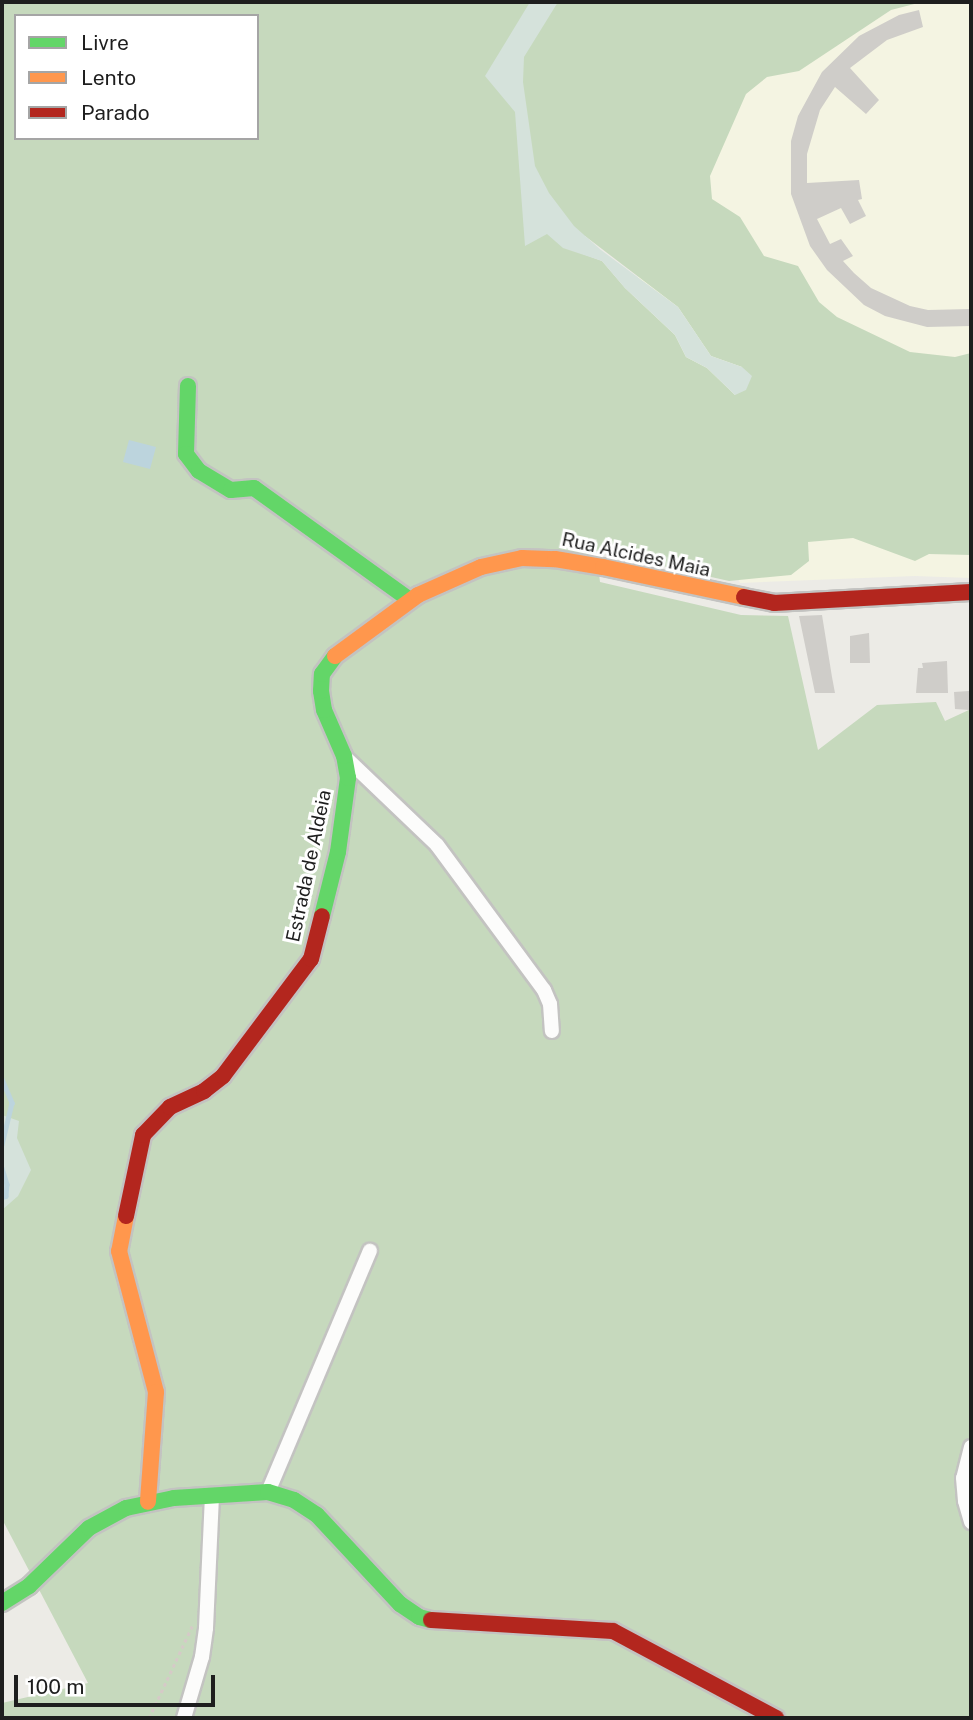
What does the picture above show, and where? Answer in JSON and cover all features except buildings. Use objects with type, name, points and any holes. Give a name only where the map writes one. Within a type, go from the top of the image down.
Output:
[{"type":"street","points":[[188,386],[186,454],[199,471],[231,490],[254,488],[410,600]]},
{"type":"street","name":"Rua Alcides Maia","points":[[324,710],[322,674],[330,659],[410,600],[481,567],[522,558],[555,559],[603,567],[774,603],[971,592]]},
{"type":"street","name":"Estrada de Aldeia","points":[[148,1502],[156,1392],[119,1251],[143,1135],[170,1107],[204,1091],[223,1076],[311,958],[345,811],[348,778],[344,756],[324,710]]},
{"type":"street","points":[[344,756],[437,845],[544,990],[550,1004],[552,1031]]},
{"type":"street","points":[[268,1492],[370,1251]]},
{"type":"street","points":[[971,1447],[963,1478],[965,1501],[971,1522]]},
{"type":"street","points":[[2,1603],[29,1586],[89,1528],[107,1516],[148,1502],[268,1492],[293,1500],[317,1515],[371,1575],[400,1604],[419,1617],[441,1622],[613,1631],[776,1718]]},
{"type":"street","points":[[184,1718],[202,1657],[208,1605],[212,1496]]},
{"type":"path","points":[[149,1718],[188,1632],[208,1605]]},
{"type":"shaded area","points":[[530,2],[558,2],[524,57],[523,82],[535,166],[549,193],[574,226],[601,250],[678,307],[711,356],[742,367],[752,376],[746,390],[735,395],[707,368],[686,357],[675,335],[625,288],[602,261],[563,248],[547,234],[525,246],[515,112],[485,76]]},
{"type":"shaded area","points":[[783,2],[971,2],[971,578],[915,576],[740,583],[619,314]]},
{"type":"shaded area","points":[[2,1115],[19,1121],[17,1138],[31,1170],[18,1196],[2,1210]]},
{"type":"green space","points":[[2,2],[922,2],[891,10],[799,71],[767,77],[746,94],[710,176],[712,199],[740,217],[764,256],[798,266],[819,302],[837,317],[910,352],[955,357],[971,353],[971,555],[929,554],[915,561],[853,538],[808,542],[809,561],[791,575],[729,581],[596,551],[600,582],[741,615],[788,616],[818,750],[877,705],[936,702],[945,721],[971,709],[971,1718],[2,1718],[2,1703],[88,1683],[2,1519]],"holes":[[[585,236],[678,307],[711,356],[742,367],[735,395],[707,368],[686,357],[675,335],[625,288],[602,261],[572,250]]]},
{"type":"water","points":[[129,440],[156,447],[150,469],[123,462]]},
{"type":"waterway","points":[[2,1079],[12,1103],[2,1145]]},
{"type":"waterway","points":[[2,1168],[7,1184],[6,1196],[2,1198]]},
{"type":"traffic: fast","points":[[188,386],[186,454],[199,471],[231,490],[254,488],[410,600]]},
{"type":"traffic: fast","points":[[322,916],[338,852],[348,778],[344,756],[324,710],[321,691],[322,674],[335,656]]},
{"type":"traffic: fast","points":[[2,1603],[29,1586],[89,1528],[126,1508],[174,1498],[268,1492],[294,1500],[317,1515],[400,1604],[419,1617],[431,1620]]},
{"type":"traffic: slow","points":[[335,656],[418,595],[481,567],[522,558],[555,559],[603,567],[744,597]]},
{"type":"traffic: slow","points":[[126,1216],[119,1251],[156,1392],[148,1502]]},
{"type":"traffic: jam","points":[[744,597],[774,603],[971,592]]},
{"type":"traffic: jam","points":[[126,1216],[143,1135],[170,1107],[204,1091],[223,1076],[311,959],[322,916]]},
{"type":"traffic: jam","points":[[431,1620],[613,1631],[776,1718]]}]
